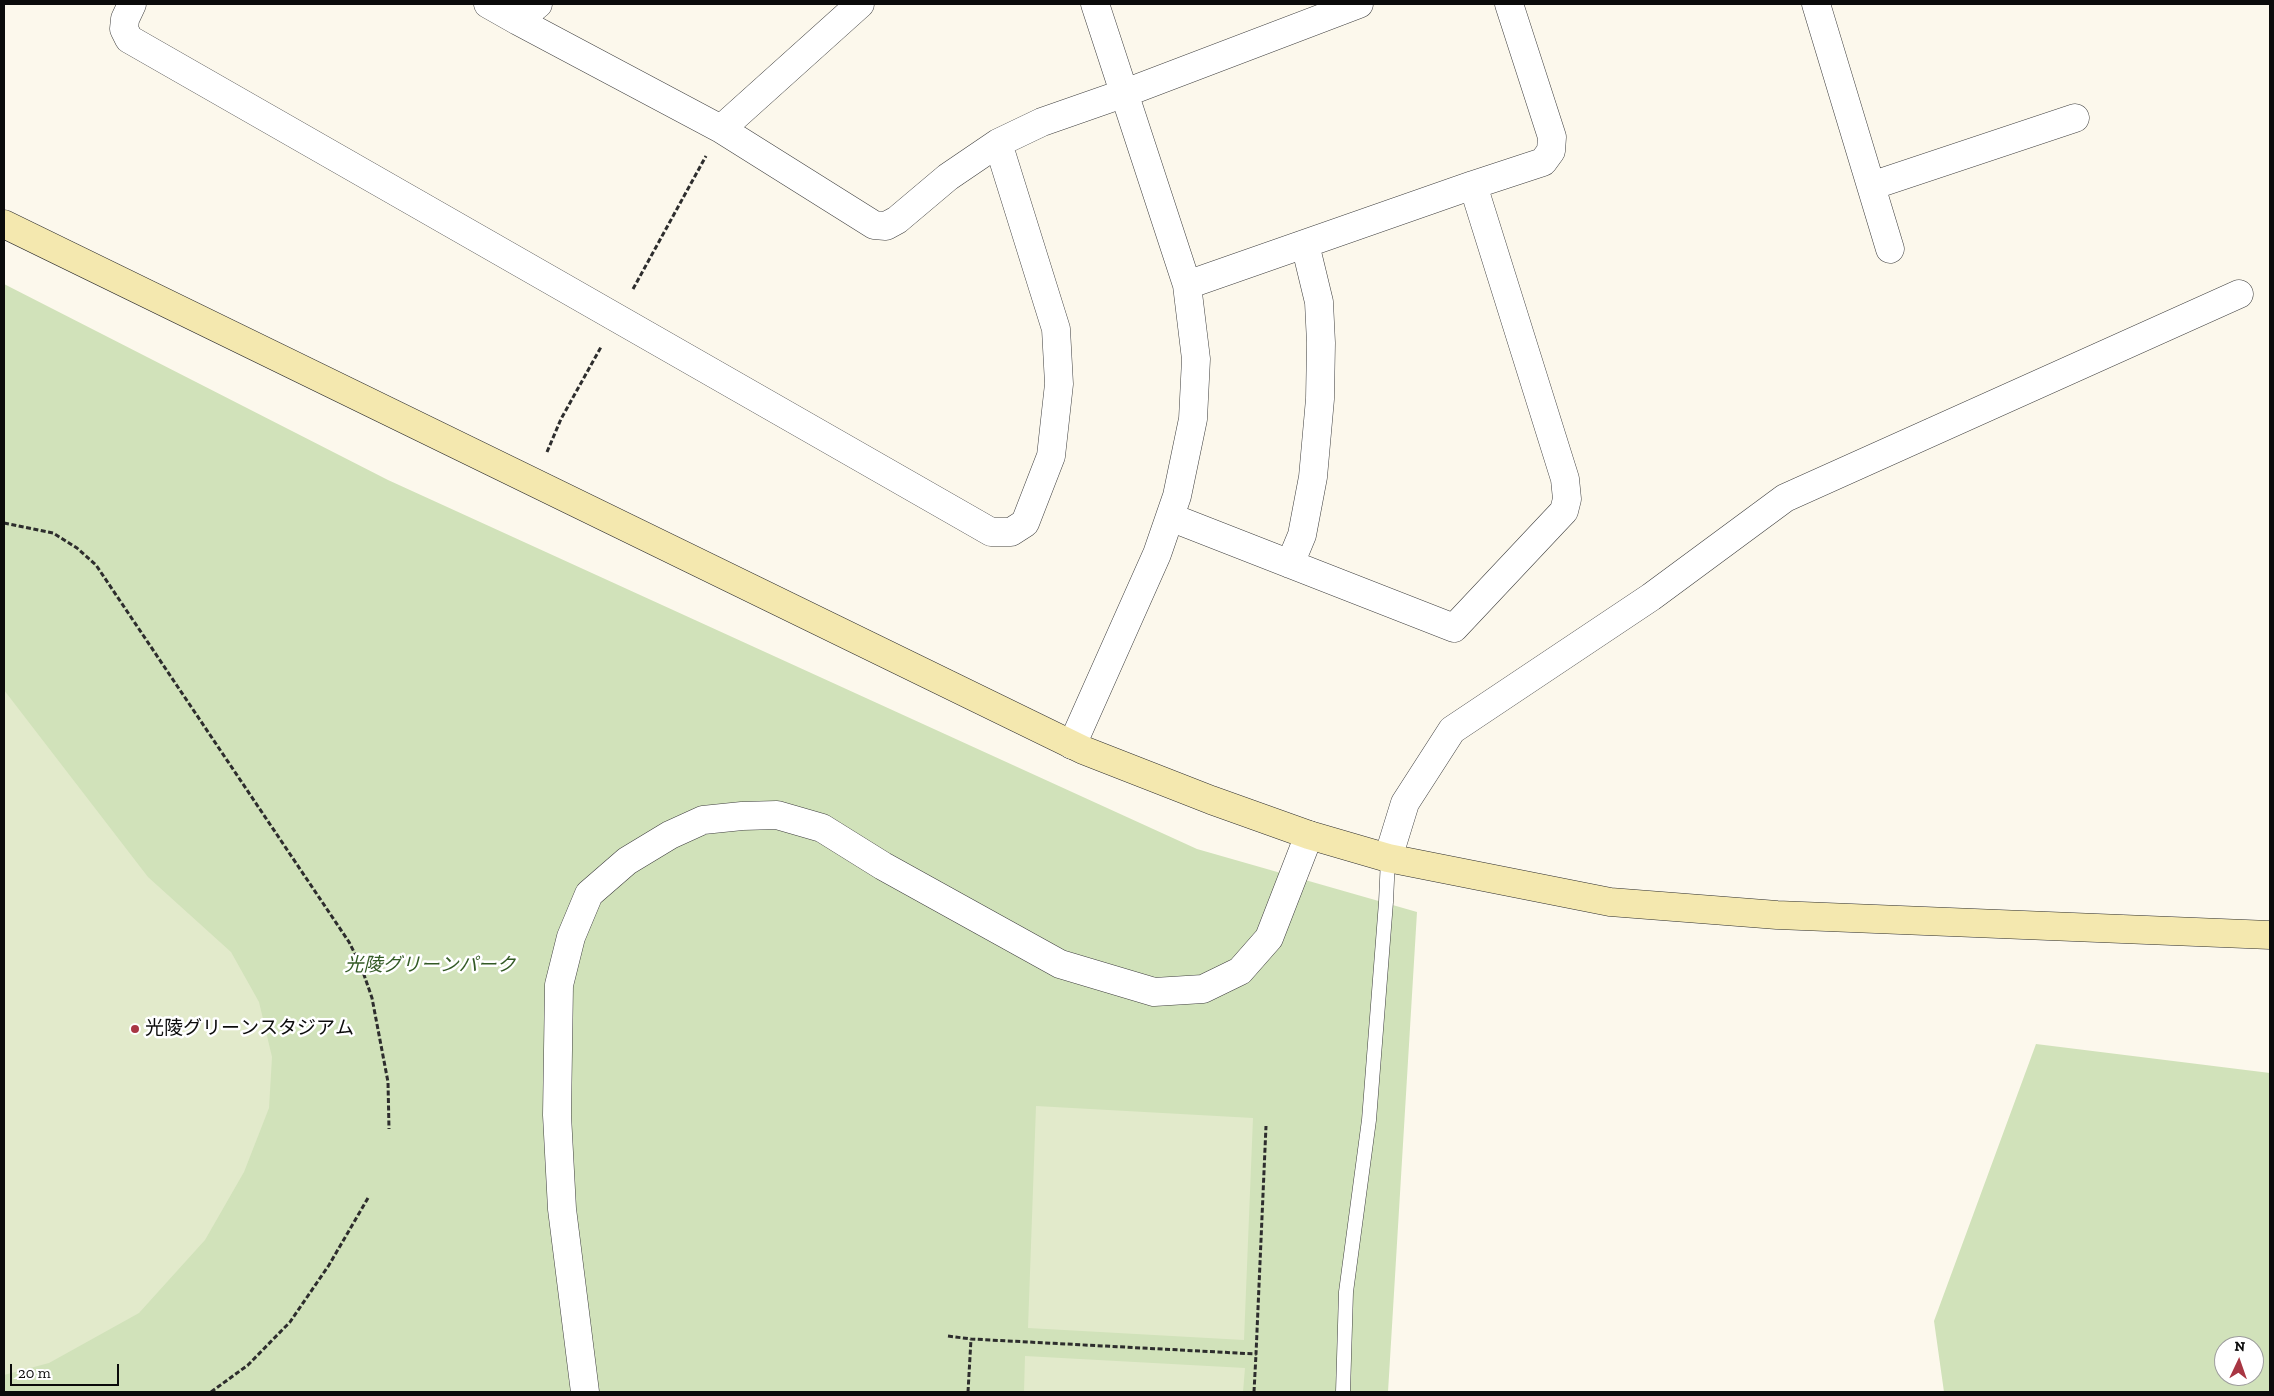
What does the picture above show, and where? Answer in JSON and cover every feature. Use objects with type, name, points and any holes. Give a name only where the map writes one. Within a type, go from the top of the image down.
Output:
[{"type":"street","points":[[132,4],[125,19],[124,29],[129,38],[991,532],[1011,532],[1025,523],[1051,456],[1059,384],[1056,329],[998,143]]},
{"type":"street","points":[[488,4],[528,12],[874,225],[880,226],[886,226],[897,220],[948,177],[998,143],[1042,122],[1125,93],[1359,4]]},
{"type":"street","points":[[720,130],[860,4]]},
{"type":"street","points":[[1072,745],[1157,554],[1178,496],[1193,419],[1196,359],[1186,285],[1095,4]]},
{"type":"street","points":[[1186,285],[1543,162],[1552,151],[1552,137],[1509,4]]},
{"type":"street","points":[[1816,4],[1890,249]]},
{"type":"street","points":[[1871,186],[2075,118]]},
{"type":"street","points":[[1170,517],[1454,628],[1564,511],[1567,499],[1565,479],[1473,185]]},
{"type":"street","points":[[4,224],[1072,745],[1211,800],[1309,835],[1388,858],[1610,902],[1777,916],[2270,935]]},
{"type":"street","points":[[1290,564],[1302,535],[1313,477],[1320,399],[1322,343],[1319,302],[1305,244]]},
{"type":"street","points":[[1388,858],[1404,803],[1452,730],[1643,602],[1784,498],[2239,294]]},
{"type":"street","points":[[585,1392],[562,1209],[557,1115],[559,985],[570,937],[590,894],[627,861],[670,835],[703,820],[777,815],[822,828],[883,866],[1060,964],[1154,992],[1203,989],[1240,971],[1269,938],[1309,835]]},
{"type":"lane","points":[[1343,1392],[1346,1292],[1369,1120],[1388,858]]},
{"type":"path","points":[[561,419],[720,130]]},
{"type":"path","points":[[4,523],[53,533],[77,548],[96,566],[349,942],[361,966],[372,998],[388,1082],[389,1129]]},
{"type":"path","points":[[1254,1392],[1266,1126]]},
{"type":"path","points":[[211,1392],[248,1365],[290,1322],[329,1265],[368,1198]]},
{"type":"path","points":[[948,1336],[971,1339],[1256,1354]]},
{"type":"path","points":[[968,1392],[971,1339]]},
{"type":"green space","name":"光陵グリーンパーク","points":[[4,284],[388,480],[1197,849],[1417,912],[1388,1392],[4,1392]]},
{"type":"green space","name":"光陵グリーンスタジアム","points":[[4,690],[148,877],[231,952],[259,1002],[272,1057],[269,1108],[244,1172],[205,1240],[139,1313],[49,1363],[4,1375]]},
{"type":"green space","points":[[2036,1044],[2270,1073],[2270,1392],[1944,1392],[1934,1321]]},
{"type":"green space","points":[[1036,1106],[1253,1118],[1244,1340],[1028,1328]]},
{"type":"green space","points":[[1025,1356],[1245,1368],[1243,1392],[1024,1392]]},
{"type":"place","name":"光陵グリーンスタジアム","points":[[135,1029]]}]
